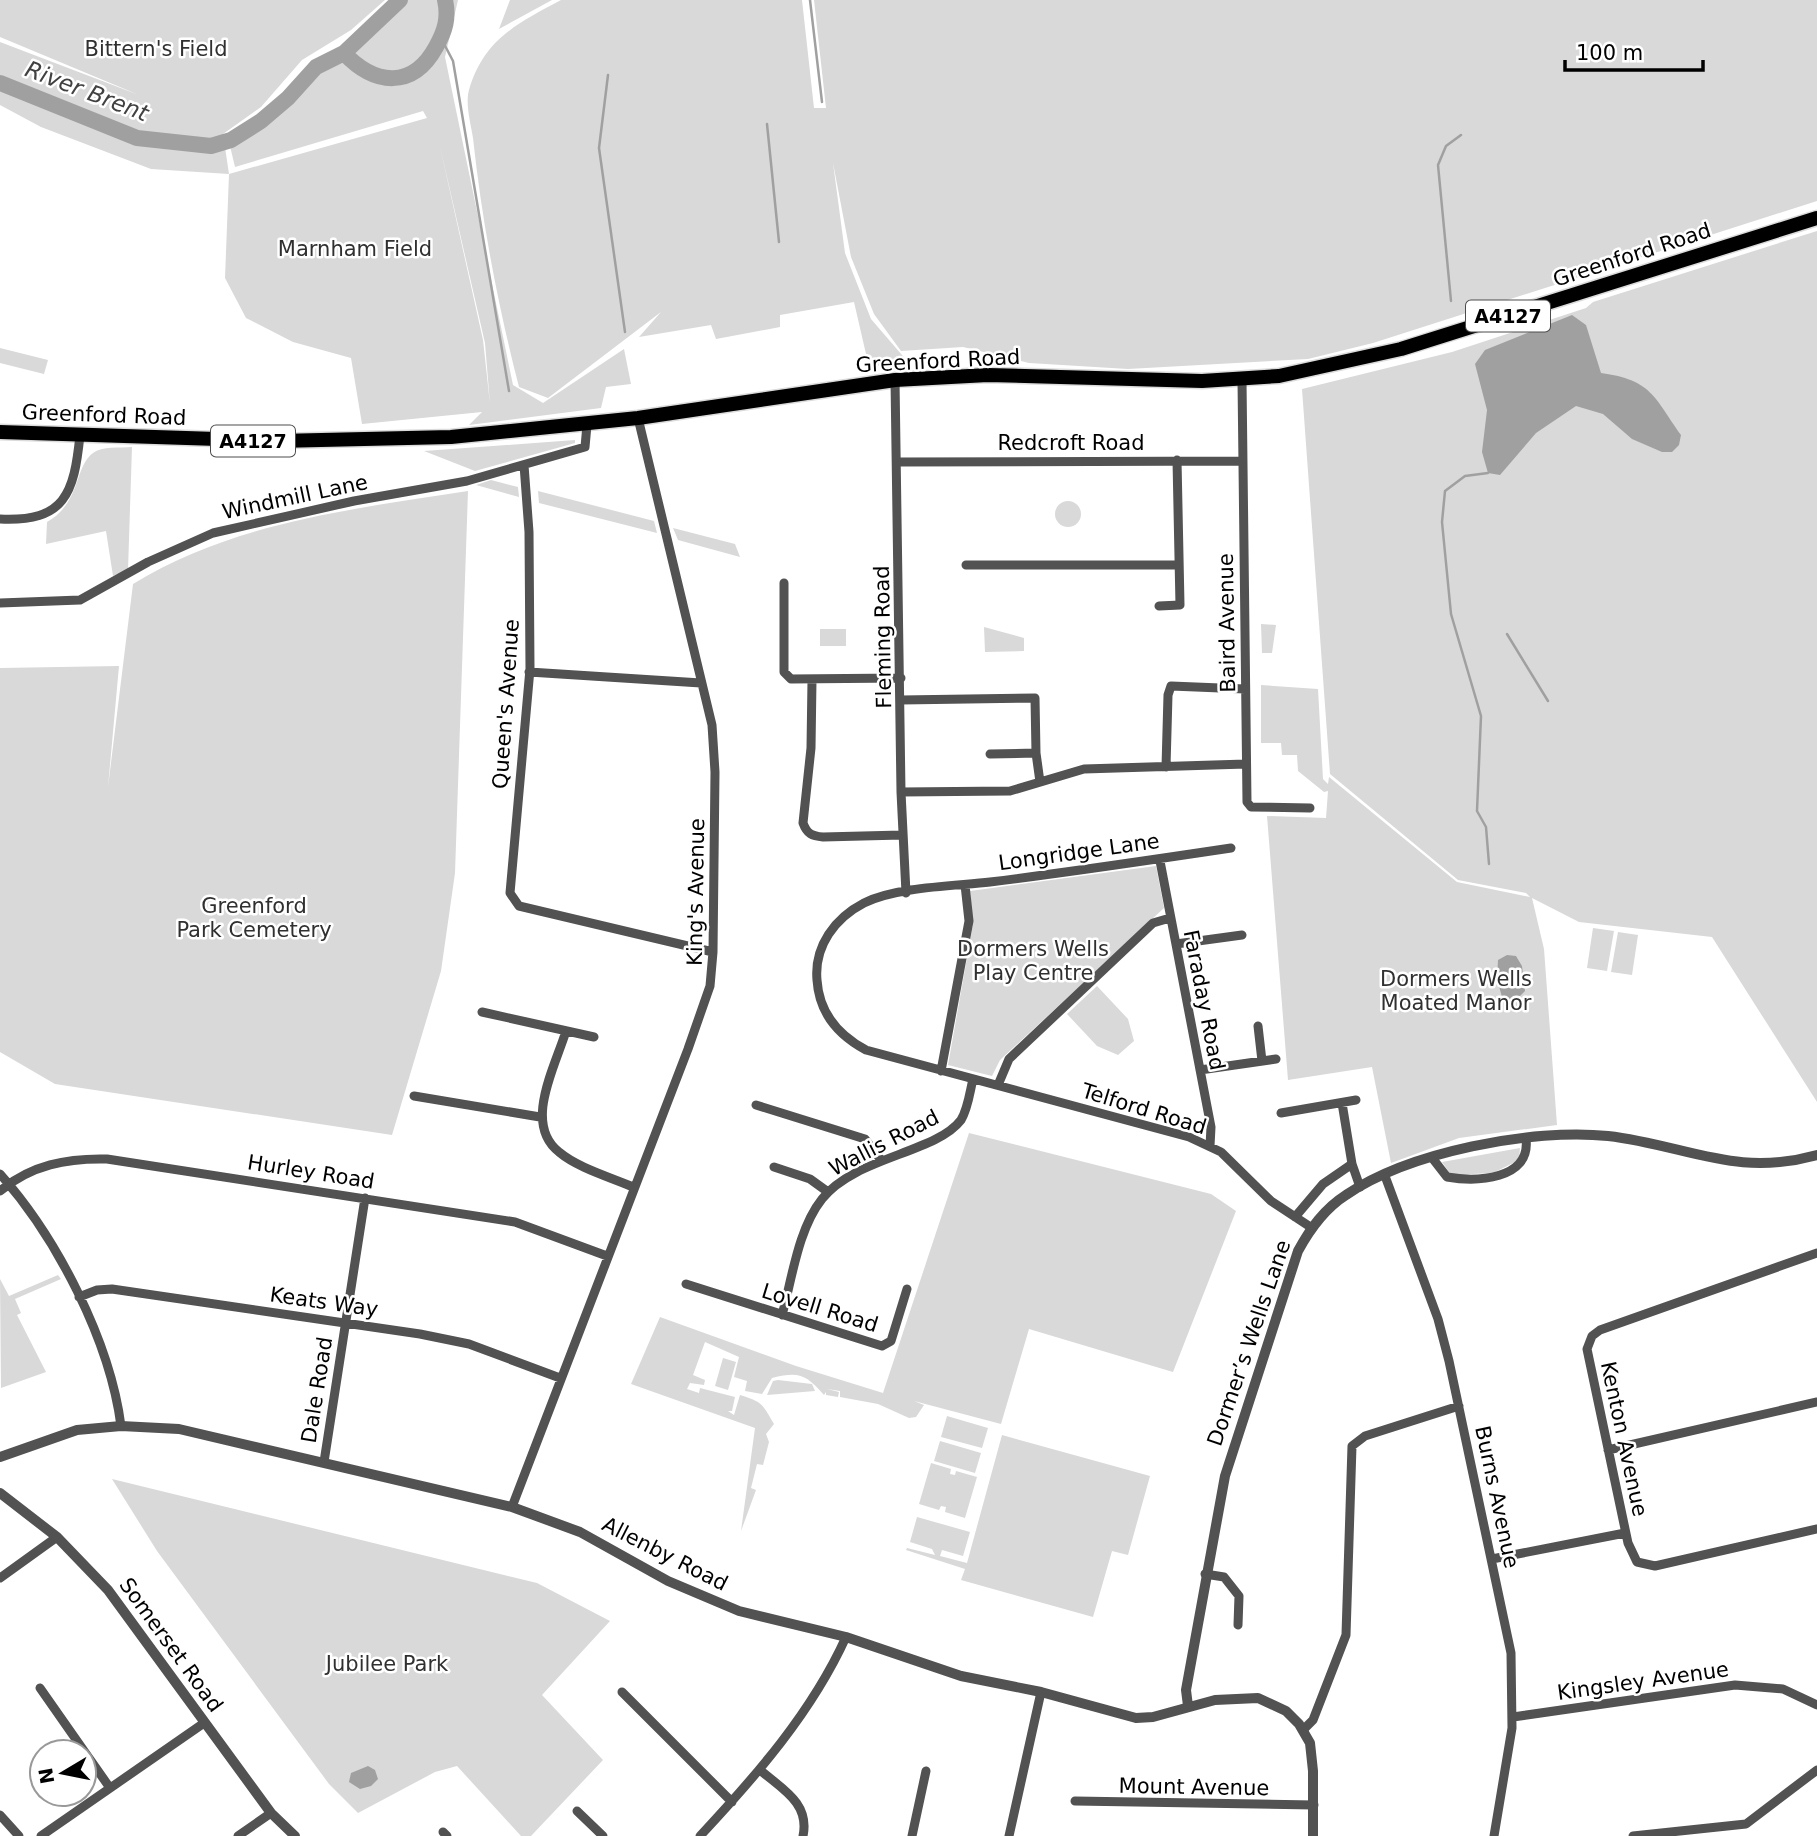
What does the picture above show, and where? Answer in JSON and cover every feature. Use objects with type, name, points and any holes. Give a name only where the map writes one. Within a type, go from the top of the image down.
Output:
[{"type":"main road","name":"Greenford Road","points":[[0,432],[278,441],[451,437],[587,425],[895,380],[988,375],[1160,381],[1242,380],[1309,372],[1401,349],[1817,218]]},
{"type":"street","name":"Fleming Road","points":[[895,380],[901,792],[906,893]]},
{"type":"street","name":"Baird Avenue","points":[[1242,380],[1247,802],[1251,807],[1310,808]]},
{"type":"street","name":"King's Avenue","points":[[512,1507],[710,986],[713,952],[715,772],[712,725],[638,418]]},
{"type":"street","name":"Windmill Lane","points":[[0,603],[80,600],[148,562],[213,533],[354,500],[467,481],[585,447],[587,425]]},
{"type":"street","points":[[0,519],[33,519],[52,511],[62,500],[75,472],[80,435]]},
{"type":"street","points":[[1159,606],[1180,605],[1177,460]]},
{"type":"street","name":"Redcroft Road","points":[[898,462],[1243,461]]},
{"type":"street","name":"Queen's Avenue","points":[[524,465],[528,481],[530,552],[529,672],[509,885],[514,903],[713,952]]},
{"type":"street","points":[[966,565],[1179,565]]},
{"type":"street","points":[[784,583],[784,672],[791,679],[901,678]]},
{"type":"street","points":[[529,672],[701,683]]},
{"type":"street","points":[[812,680],[811,748],[803,823],[806,832],[823,837],[902,835]]},
{"type":"street","points":[[1166,767],[1168,695],[1171,685],[1245,689]]},
{"type":"street","points":[[901,700],[1035,698],[1036,753],[1040,782]]},
{"type":"street","points":[[990,754],[1036,753]]},
{"type":"street","points":[[901,792],[1010,791],[1083,769],[1246,764]]},
{"type":"street","name":"Longridge Lane","points":[[906,893],[1160,862],[1231,848]]},
{"type":"street","name":"Faraday Road","points":[[1160,862],[1211,1127],[1210,1146]]},
{"type":"street","points":[[941,1071],[969,921],[965,885]]},
{"type":"street","name":"Telford Road","points":[[906,893],[868,901],[836,924],[819,954],[817,989],[831,1022],[857,1045],[888,1058],[1170,1132],[1210,1146],[1230,1160],[1271,1200],[1312,1227]]},
{"type":"street","points":[[998,1086],[1009,1059],[1153,923],[1170,918]]},
{"type":"street","points":[[1176,944],[1242,935]]},
{"type":"street","points":[[482,1012],[594,1037]]},
{"type":"street","points":[[1258,1026],[1262,1061]]},
{"type":"street","points":[[566,1031],[540,1116],[545,1138],[560,1153],[633,1187]]},
{"type":"street","points":[[1200,1070],[1276,1059]]},
{"type":"street","name":"Wallis Road","points":[[782,1315],[809,1221],[828,1192],[881,1160],[934,1139],[955,1125],[963,1116],[972,1079]]},
{"type":"street","points":[[414,1096],[540,1116]]},
{"type":"street","points":[[1281,1113],[1356,1100]]},
{"type":"street","points":[[1342,1103],[1352,1164],[1360,1186]]},
{"type":"street","points":[[756,1105],[864,1139],[881,1160]]},
{"type":"street","name":"Dormer’s Wells Lane","points":[[1188,1706],[1186,1690],[1214,1519],[1236,1436],[1295,1260],[1312,1227],[1334,1204],[1360,1186],[1433,1158],[1526,1139],[1606,1136],[1747,1165],[1783,1163],[1817,1155]]},
{"type":"street","points":[[1433,1158],[1447,1177],[1488,1178],[1520,1164],[1527,1155],[1526,1139]]},
{"type":"street","name":"Hurley Road","points":[[0,1191],[48,1165],[76,1158],[107,1159],[515,1222],[607,1256]]},
{"type":"street","points":[[1295,1217],[1323,1184],[1352,1164]]},
{"type":"street","points":[[774,1167],[810,1179],[828,1192]]},
{"type":"street","points":[[0,1174],[40,1228],[79,1297],[108,1371],[121,1426]]},
{"type":"street","name":"Burns Avenue","points":[[1385,1175],[1438,1319],[1460,1406],[1511,1653],[1513,1717],[1494,1836]]},
{"type":"street","name":"Dale Road","points":[[324,1462],[365,1198]]},
{"type":"street","name":"Kenton Avenue","points":[[1817,1253],[1600,1330],[1589,1340],[1587,1354],[1625,1533],[1634,1560],[1645,1566],[1655,1566],[1817,1529]]},
{"type":"street","name":"Lovell Road","points":[[686,1284],[882,1346],[891,1341],[907,1289]]},
{"type":"street","name":"Keats Way","points":[[79,1297],[112,1289],[346,1323],[469,1344],[560,1378]]},
{"type":"street","points":[[1608,1450],[1817,1402]]},
{"type":"street","points":[[1312,1836],[1314,1805],[1311,1749],[1303,1730],[1313,1720],[1342,1652],[1346,1635],[1352,1446],[1366,1436],[1460,1406]]},
{"type":"street","name":"Allenby Road","points":[[0,1457],[77,1430],[121,1426],[179,1429],[512,1507],[580,1532],[668,1581],[739,1611],[846,1636],[953,1674],[1041,1692],[1136,1718],[1153,1717],[1188,1706],[1229,1698],[1258,1698],[1280,1707],[1303,1730]]},
{"type":"street","name":"Somerset Road","points":[[0,1493],[57,1537],[108,1590],[271,1812],[295,1836]]},
{"type":"street","points":[[1492,1559],[1625,1533]]},
{"type":"street","points":[[0,1578],[57,1537]]},
{"type":"street","points":[[1205,1574],[1224,1577],[1239,1596],[1238,1625]]},
{"type":"street","points":[[700,1836],[760,1770],[803,1712],[846,1636]]},
{"type":"street","name":"Kingsley Avenue","points":[[1513,1717],[1735,1685],[1783,1689],[1817,1705]]},
{"type":"street","points":[[40,1688],[110,1788]]},
{"type":"street","points":[[622,1692],[732,1802]]},
{"type":"street","points":[[1009,1836],[1041,1692]]},
{"type":"street","points":[[41,1836],[204,1723]]},
{"type":"street","points":[[760,1770],[802,1809],[805,1823],[803,1836]]},
{"type":"street","points":[[1633,1836],[1746,1824],[1817,1770]]},
{"type":"street","points":[[912,1836],[926,1771]]},
{"type":"street","name":"Mount Avenue","points":[[1075,1801],[1314,1805]]},
{"type":"street","points":[[578,1811],[603,1836]]},
{"type":"street","points":[[238,1836],[271,1812]]},
{"type":"street","points":[[0,1815],[19,1836]]},
{"type":"green space","name":"Bittern's Field","points":[[0,0],[385,0],[351,30],[302,60],[261,107],[223,134],[229,174],[151,169],[41,127],[0,105],[0,42],[139,95],[0,37]]},
{"type":"green space","name":"Marnham Field","points":[[399,0],[458,0],[445,57],[513,385],[543,403],[624,349],[631,384],[606,387],[601,408],[469,425],[482,412],[362,424],[351,358],[293,342],[246,318],[225,278],[229,174],[427,118],[423,111],[235,167],[230,146],[278,113],[318,67],[344,53]],"holes":[[[439,142],[485,343],[490,404],[483,340]]]},
{"type":"green space","points":[[510,0],[552,0],[499,29]]},
{"type":"green space","points":[[561,0],[802,0],[814,108],[826,108],[814,0],[1817,0],[1817,201],[1373,343],[1308,359],[1128,369],[1029,363],[963,347],[901,351],[874,314],[851,257],[833,163],[845,253],[871,319],[908,362],[869,367],[854,302],[780,315],[780,327],[716,339],[711,325],[639,337],[661,312],[548,398],[519,387],[491,264],[468,102],[475,72],[493,45],[517,25]]},
{"type":"green space","name":"Dormers Wells Moated Manor","points":[[1817,231],[1817,1102],[1712,937],[1579,922],[1532,898],[1544,949],[1557,1125],[1459,1138],[1391,1163],[1372,1067],[1288,1080],[1267,816],[1326,818],[1328,791],[1324,792],[1298,771],[1297,755],[1282,755],[1281,743],[1261,743],[1261,685],[1318,689],[1323,779],[1328,784],[1329,777],[1457,882],[1530,897],[1526,893],[1458,880],[1330,774],[1302,389],[1452,352],[1586,308],[1593,302]]},
{"type":"green space","points":[[0,348],[48,360],[44,374],[0,363]]},
{"type":"green space","points":[[575,440],[575,443],[475,471],[424,451]]},
{"type":"green space","points":[[132,447],[128,570],[113,576],[106,531],[46,544],[47,522],[66,505],[87,459],[93,453],[106,448]]},
{"type":"green space","points":[[491,480],[518,487],[519,497],[476,485]]},
{"type":"green space","name":"Greenford Park Cemetery","points":[[468,491],[455,873],[441,971],[392,1135],[55,1084],[0,1052],[0,668],[119,666],[108,787],[133,584],[171,563],[253,532],[338,512]]},
{"type":"green space","points":[[538,491],[654,521],[657,533],[539,503]]},
{"type":"green space","points":[[1068,501],[1077,505],[1081,514],[1077,523],[1068,527],[1059,523],[1055,514],[1059,505]]},
{"type":"green space","points":[[673,528],[735,544],[740,557],[678,540]]},
{"type":"green space","points":[[1261,624],[1276,625],[1272,653],[1262,653]]},
{"type":"green space","points":[[984,627],[1024,638],[1024,651],[985,652]]},
{"type":"green space","points":[[820,629],[846,629],[846,646],[820,646]]},
{"type":"green space","name":"Dormers Wells Play Centre","points":[[1156,866],[1164,908],[1000,1060],[992,1076],[948,1065],[973,924],[970,891]]},
{"type":"green space","points":[[1593,928],[1614,931],[1607,971],[1587,968]]},
{"type":"green space","points":[[1618,932],[1638,935],[1632,975],[1611,972]]},
{"type":"green space","points":[[1097,986],[1128,1019],[1134,1041],[1118,1055],[1097,1046],[1067,1014]]},
{"type":"green space","points":[[969,1133],[1211,1194],[1236,1211],[1173,1372],[1029,1329],[1001,1424],[914,1401],[924,1405],[916,1417],[909,1418],[878,1404],[840,1397],[840,1391],[827,1389],[839,1392],[838,1397],[826,1395],[826,1392],[824,1395],[807,1379],[796,1375],[772,1378],[762,1394],[745,1391],[747,1381],[734,1377],[739,1357],[705,1342],[693,1375],[705,1380],[704,1385],[690,1383],[687,1389],[699,1393],[700,1388],[735,1397],[732,1411],[728,1411],[734,1415],[740,1395],[753,1400],[764,1407],[774,1424],[766,1434],[769,1442],[763,1465],[757,1464],[751,1488],[756,1490],[741,1531],[755,1428],[631,1384],[660,1317],[796,1366],[883,1393]]},
{"type":"green space","points":[[1520,1148],[1519,1160],[1493,1173],[1451,1175],[1442,1162]]},
{"type":"green space","points":[[58,1275],[61,1279],[15,1299],[21,1313],[17,1315],[46,1372],[1,1388],[0,1279],[9,1296]]},
{"type":"green space","points":[[723,1358],[736,1362],[728,1390],[715,1386]]},
{"type":"green space","points":[[773,1381],[812,1384],[815,1391],[767,1395]]},
{"type":"green space","points":[[947,1416],[988,1428],[982,1448],[941,1437]]},
{"type":"green space","points":[[1002,1435],[1150,1476],[1128,1555],[1112,1551],[1093,1617],[961,1580],[965,1569],[906,1550],[907,1548],[935,1555],[932,1549],[910,1542],[917,1517],[970,1532],[963,1556],[942,1550],[940,1556],[967,1563]]},
{"type":"green space","points":[[940,1441],[981,1453],[975,1473],[934,1461]]},
{"type":"green space","points":[[931,1463],[951,1469],[950,1474],[955,1475],[956,1471],[977,1477],[965,1518],[945,1512],[946,1507],[941,1506],[939,1510],[919,1504]]},
{"type":"green space","name":"Jubilee Park","points":[[112,1479],[537,1583],[610,1621],[542,1695],[603,1760],[531,1836],[521,1836],[457,1766],[435,1772],[358,1813],[329,1784],[157,1551]]},
{"type":"shaded area","points":[[1572,315],[1586,325],[1601,373],[1631,380],[1650,392],[1681,435],[1679,445],[1672,452],[1662,452],[1632,439],[1603,414],[1576,406],[1536,433],[1500,475],[1488,473],[1482,452],[1487,410],[1475,364],[1485,350]]},
{"type":"shaded area","points":[[1507,955],[1516,956],[1522,966],[1525,991],[1514,1002],[1502,997],[1497,979],[1498,960]]},
{"type":"shaded area","points":[[368,1766],[375,1770],[378,1779],[371,1786],[360,1789],[349,1782],[351,1773]]},
{"type":"waterway","name":"River Brent","points":[[0,83],[137,138],[211,146],[231,140],[261,121],[288,98],[316,67],[344,53],[400,0]]},
{"type":"waterway","points":[[344,53],[368,72],[381,77],[405,76],[427,61],[436,47],[446,19],[445,0]]},
{"type":"waterway","points":[[810,0],[822,102]]},
{"type":"waterway","points":[[441,38],[453,61],[509,391]]},
{"type":"waterway","points":[[608,75],[599,148],[625,332]]},
{"type":"waterway","points":[[767,124],[779,242]]},
{"type":"waterway","points":[[1451,301],[1438,165],[1446,146],[1461,135]]},
{"type":"waterway","points":[[1488,473],[1465,476],[1445,491],[1442,522],[1451,614],[1481,716],[1477,811],[1486,827],[1489,864]]},
{"type":"waterway","points":[[1507,634],[1548,701]]}]
